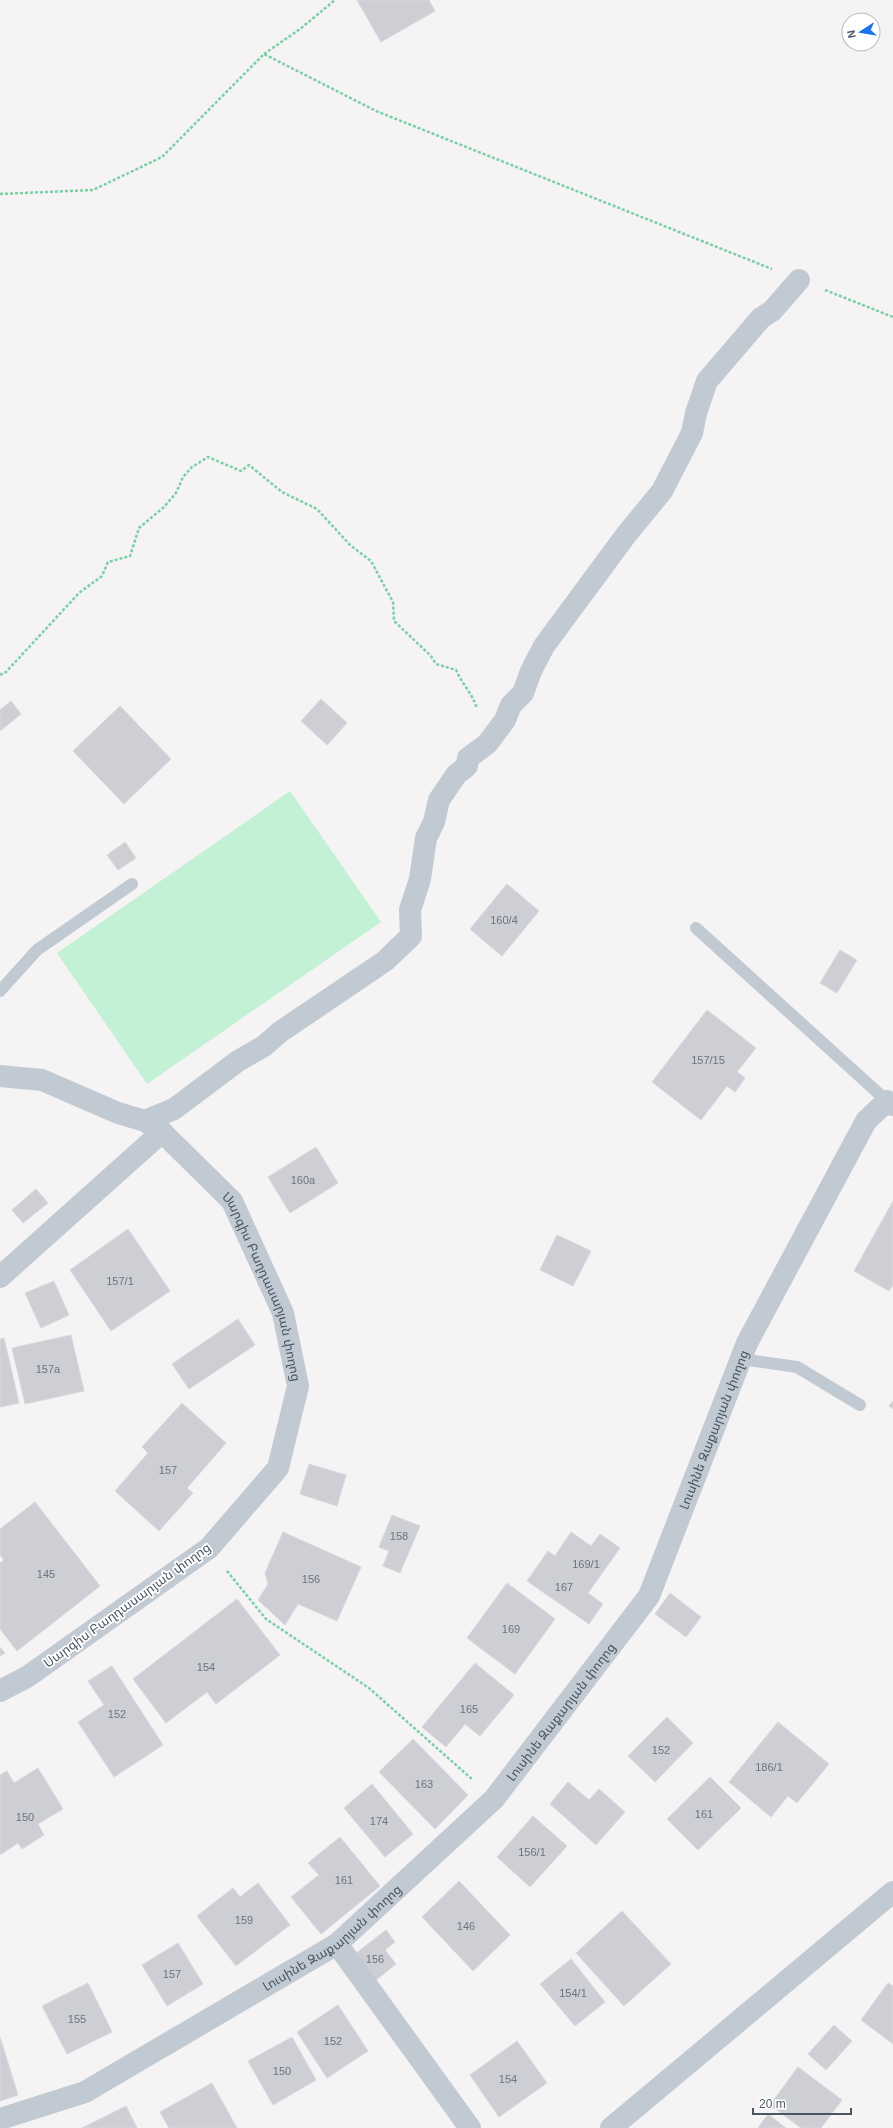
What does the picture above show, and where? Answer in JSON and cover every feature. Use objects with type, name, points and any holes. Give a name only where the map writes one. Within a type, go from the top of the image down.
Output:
[{"type":"street","points":[[0,1277],[153,1127],[174,1109],[238,1061],[264,1046],[280,1032],[385,961],[411,936],[410,910],[420,879],[426,838],[434,822],[439,800],[456,775],[467,766],[468,758],[487,744],[505,720],[511,705],[523,693],[531,671],[544,646],[626,535],[662,491],[692,433],[696,413],[707,381],[761,318],[772,311],[799,280]]},
{"type":"street","points":[[0,1076],[42,1080],[153,1127]]},
{"type":"street","name":"Լուսինե Զաքարյան փողոց","points":[[0,2119],[85,2092],[337,1944],[494,1799],[649,1596],[747,1343],[866,1121],[890,1103]]},
{"type":"street","name":"Սարգիս Բաղդասարյան փողոց","points":[[0,1691],[27,1676],[209,1548],[278,1468],[298,1386],[283,1313],[232,1201],[153,1127]]},
{"type":"street","points":[[610,2128],[893,1892]]},
{"type":"street","points":[[337,1944],[470,2128]]},
{"type":"lane","points":[[0,992],[37,950],[132,884]]},
{"type":"lane","points":[[696,928],[890,1103]]},
{"type":"lane","points":[[741,1359],[797,1367],[860,1405]]},
{"type":"path","points":[[0,194],[93,190],[162,157],[264,54],[300,29],[335,0]]},
{"type":"path","points":[[264,54],[376,111],[893,317]]},
{"type":"path","points":[[0,675],[6,672],[79,593],[102,576],[108,562],[130,556],[139,528],[164,507],[176,493],[183,477],[192,467],[208,457],[241,471],[250,465],[282,492],[317,508],[350,545],[371,561],[393,602],[394,621],[431,656],[436,664],[456,670],[461,683],[471,693],[478,713]]},
{"type":"path","points":[[209,1548],[266,1619],[369,1688],[494,1799]]},
{"type":"green space","points":[[290,791],[381,922],[147,1084],[57,953]]},
{"type":"building","points":[[357,0],[429,0],[435,11],[381,42]]},
{"type":"building","points":[[321,699],[347,723],[327,745],[301,721]]},
{"type":"building","points":[[11,701],[21,714],[0,731],[0,710]]},
{"type":"building","points":[[120,706],[171,759],[124,804],[73,751]]},
{"type":"building","points":[[125,842],[136,858],[118,870],[107,855]]},
{"type":"building","points":[[507,884],[539,911],[502,956],[470,929]]},
{"type":"building","points":[[840,950],[857,960],[837,993],[820,983]]},
{"type":"building","points":[[707,1010],[756,1048],[737,1072],[745,1078],[735,1092],[727,1086],[701,1120],[652,1082]]},
{"type":"building","points":[[316,1147],[338,1183],[290,1213],[268,1177]]},
{"type":"building","points":[[36,1189],[48,1203],[23,1223],[12,1210]]},
{"type":"building","points":[[893,1201],[893,1285],[889,1291],[854,1271]]},
{"type":"building","points":[[128,1229],[170,1291],[111,1331],[70,1270]]},
{"type":"building","points":[[557,1235],[591,1251],[573,1286],[540,1270]]},
{"type":"building","points":[[54,1281],[69,1315],[41,1328],[25,1293]]},
{"type":"building","points":[[238,1319],[255,1345],[189,1389],[172,1364]]},
{"type":"building","points":[[71,1335],[84,1391],[25,1404],[12,1348]]},
{"type":"building","points":[[4,1338],[19,1403],[0,1407],[0,1339]]},
{"type":"building","points":[[893,1401],[893,1409],[889,1406]]},
{"type":"building","points":[[182,1403],[226,1443],[187,1488],[193,1493],[159,1531],[115,1491],[148,1453],[142,1447]]},
{"type":"building","points":[[309,1464],[346,1475],[337,1506],[300,1494]]},
{"type":"building","points":[[35,1502],[100,1586],[17,1651],[0,1629],[0,1563],[4,1560],[0,1555],[0,1529]]},
{"type":"building","points":[[392,1515],[420,1526],[400,1573],[383,1566],[389,1551],[379,1547]]},
{"type":"building","points":[[283,1532],[361,1567],[337,1621],[298,1604],[285,1625],[258,1600],[268,1584],[265,1573]]},
{"type":"building","points":[[571,1532],[591,1546],[600,1534],[620,1548],[588,1593],[603,1604],[589,1624],[527,1581],[548,1551],[555,1556]]},
{"type":"building","points":[[507,1583],[555,1619],[515,1674],[467,1638]]},
{"type":"building","points":[[670,1593],[701,1617],[686,1637],[655,1614]]},
{"type":"building","points":[[237,1599],[280,1655],[216,1704],[207,1692],[166,1723],[133,1679]]},
{"type":"building","points":[[0,1647],[5,1653],[0,1656]]},
{"type":"building","points":[[475,1663],[514,1695],[480,1736],[465,1724],[446,1747],[422,1727]]},
{"type":"building","points":[[112,1666],[163,1745],[114,1777],[78,1722],[104,1705],[88,1681]]},
{"type":"building","points":[[667,1717],[693,1743],[655,1782],[628,1756]]},
{"type":"building","points":[[778,1722],[829,1764],[797,1803],[788,1796],[771,1817],[729,1782]]},
{"type":"building","points":[[413,1739],[468,1795],[435,1829],[379,1772]]},
{"type":"building","points":[[38,1768],[63,1809],[38,1824],[44,1835],[22,1849],[18,1843],[0,1855],[0,1775],[7,1771],[14,1783]]},
{"type":"building","points":[[710,1777],[741,1808],[698,1850],[667,1819]]},
{"type":"building","points":[[568,1782],[589,1800],[599,1789],[625,1812],[596,1845],[550,1804]]},
{"type":"building","points":[[372,1784],[413,1834],[385,1857],[344,1808]]},
{"type":"building","points":[[533,1816],[567,1846],[530,1887],[497,1857]]},
{"type":"building","points":[[340,1837],[380,1886],[321,1934],[291,1897],[319,1875],[308,1863]]},
{"type":"building","points":[[459,1881],[510,1935],[473,1971],[422,1917]]},
{"type":"building","points":[[258,1883],[290,1925],[236,1966],[197,1916],[233,1888],[240,1897]]},
{"type":"building","points":[[622,1911],[671,1964],[624,2006],[576,1953]]},
{"type":"building","points":[[386,1930],[395,1942],[385,1950],[396,1964],[375,1981],[355,1954]]},
{"type":"building","points":[[178,1943],[203,1984],[167,2006],[142,1965]]},
{"type":"building","points":[[571,1959],[605,2002],[575,2026],[540,1984]]},
{"type":"building","points":[[88,1983],[112,2032],[67,2054],[42,2006]]},
{"type":"building","points":[[888,1983],[893,1986],[893,2044],[861,2020]]},
{"type":"building","points":[[338,2005],[368,2051],[327,2078],[297,2032]]},
{"type":"building","points":[[834,2025],[852,2041],[826,2070],[808,2054]]},
{"type":"building","points":[[0,2037],[18,2095],[0,2101]]},
{"type":"building","points":[[292,2037],[316,2080],[273,2105],[248,2061]]},
{"type":"building","points":[[517,2041],[547,2083],[499,2117],[470,2075]]},
{"type":"building","points":[[798,2067],[842,2100],[821,2128],[801,2128],[770,2105]]},
{"type":"building","points":[[212,2083],[237,2128],[169,2128],[160,2112]]},
{"type":"building","points":[[126,2106],[137,2128],[82,2128]]},
{"type":"building","points":[[768,2114],[786,2128],[758,2128]]}]
